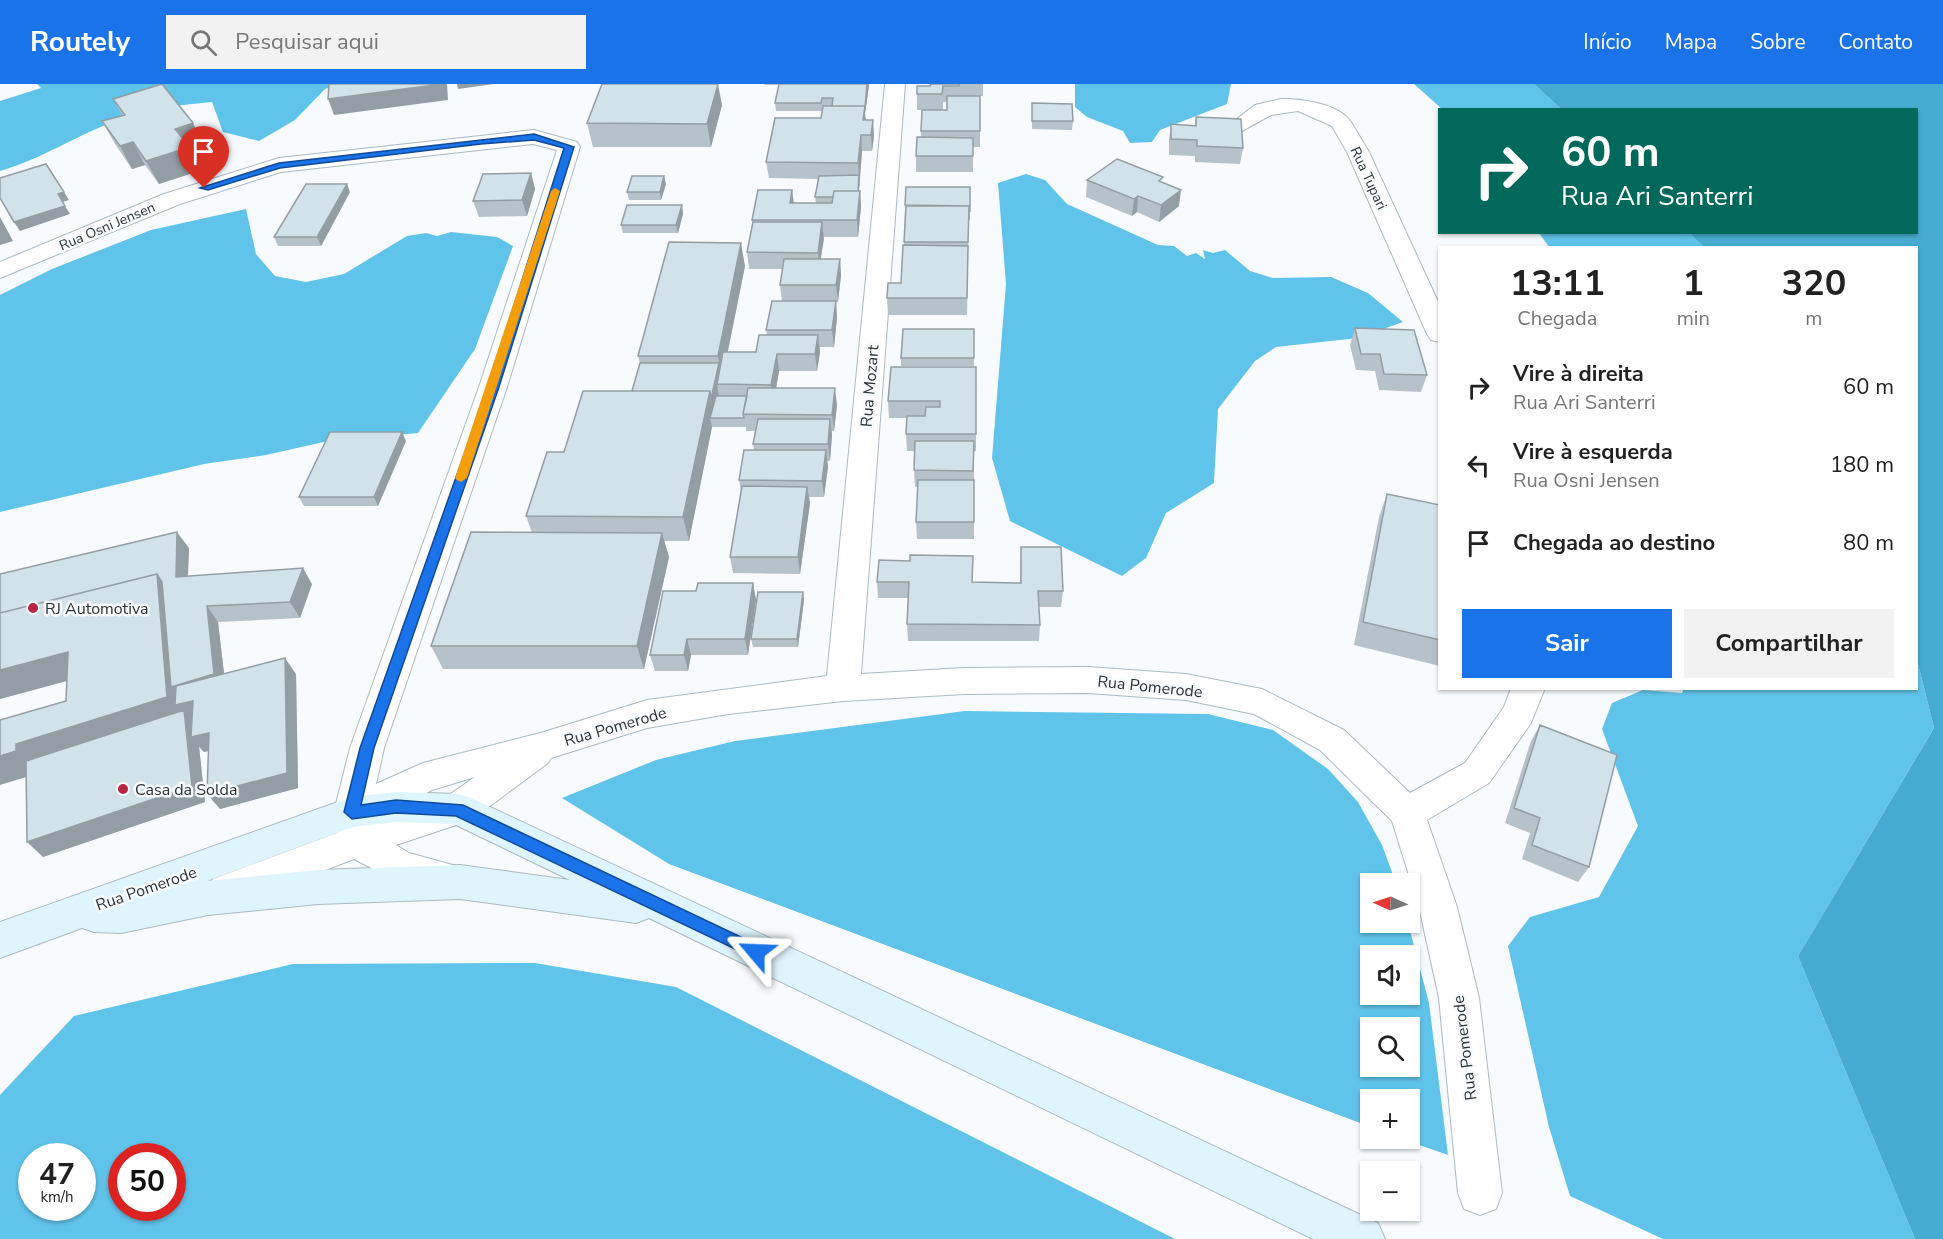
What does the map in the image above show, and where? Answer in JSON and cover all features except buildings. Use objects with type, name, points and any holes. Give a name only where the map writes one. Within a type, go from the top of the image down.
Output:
[{"type":"main road","name":"Rua Pomerode","points":[[458,809],[1362,1239]]},
{"type":"main road","name":"Rua Pomerode","points":[[0,940],[75,914],[122,893],[355,827]]},
{"type":"main road","name":"Rua Pomerode","points":[[75,914],[121,916],[208,897],[318,887],[460,882],[669,911]]},
{"type":"street","name":"Rua Mozart","points":[[843,688],[895,84]]},
{"type":"street","name":"Rua Tupari","points":[[1239,125],[1263,110],[1281,105],[1299,105],[1316,110],[1340,122],[1358,152],[1438,330]]},
{"type":"street","name":"Rua Osni Jensen","points":[[0,272],[149,208],[241,175],[279,165],[534,137],[569,147],[493,387],[367,748],[355,827]]},
{"type":"street","name":"Rua Pomerode","points":[[355,827],[423,778],[480,761],[544,746],[647,714],[728,701],[843,688],[964,681],[1088,680],[1186,687],[1262,702],[1332,740],[1407,813],[1438,907],[1459,998],[1480,1193]]},
{"type":"street","points":[[1407,813],[1477,773],[1519,713],[1527,690]]},
{"type":"street","name":"Rua Pomerode","points":[[458,809],[544,746]]},
{"type":"street","points":[[208,897],[355,827],[458,809]]},
{"type":"street","points":[[355,827],[401,867],[460,882]]},
{"type":"shaded area","points":[[37,84],[340,84],[325,89],[295,120],[259,141],[223,132],[212,102],[188,104],[129,116],[0,171],[0,101],[41,88]]},
{"type":"shaded area","points":[[1075,84],[1231,84],[1227,104],[1160,130],[1152,142],[1130,143],[1123,131],[1087,117],[1075,107]]},
{"type":"shaded area","points":[[1414,84],[1534,84],[1560,108],[1441,108]]},
{"type":"shaded area","points":[[1534,84],[1943,84],[1943,1239],[1915,1239],[1798,956],[1934,728],[1918,664],[1918,246],[1703,246],[1690,234],[1918,234],[1918,108],[1560,108]]},
{"type":"shaded area","points":[[1026,174],[1045,180],[1067,204],[1158,245],[1174,246],[1187,256],[1196,253],[1205,259],[1203,250],[1213,253],[1225,250],[1250,271],[1273,278],[1331,277],[1368,293],[1403,322],[1358,338],[1276,347],[1255,361],[1218,409],[1214,483],[1166,513],[1146,558],[1122,576],[1010,521],[992,458],[1006,284],[998,183]]},
{"type":"shaded area","points":[[246,209],[256,254],[275,276],[306,282],[344,274],[407,236],[426,233],[437,236],[451,232],[497,237],[513,246],[475,349],[418,433],[328,441],[266,455],[204,464],[0,512],[0,295],[52,269],[151,230]]},
{"type":"shaded area","points":[[1540,234],[1690,234],[1703,246],[1548,246]]},
{"type":"shaded area","points":[[1918,664],[1934,728],[1798,956],[1915,1239],[1663,1239],[1570,1196],[1549,1127],[1508,946],[1530,917],[1599,897],[1638,826],[1602,729],[1612,703],[1643,690],[1682,693],[1683,690],[1918,690]]},
{"type":"shaded area","points":[[965,711],[1208,714],[1273,730],[1328,769],[1358,802],[1382,845],[1392,873],[1360,873],[1360,933],[1411,933],[1414,945],[1360,945],[1360,1005],[1420,1005],[1420,969],[1429,1003],[1448,1155],[1420,1145],[1420,1089],[1360,1089],[1360,1123],[669,864],[562,798],[656,760],[735,741]]},
{"type":"shaded area","points":[[535,963],[676,987],[1175,1239],[0,1239],[0,1095],[74,1016],[293,964]]},
{"type":"slow traffic","points":[[461,478],[493,387],[555,191]]},
{"type":"place","name":"RJ Automotiva","points":[[33,608]]},
{"type":"place","name":"Casa da Solda","points":[[123,789]]},
{"type":"route","points":[[204,188],[279,165],[481,141],[534,137],[553,140],[569,147],[493,387],[367,748],[352,812],[396,807],[458,809],[756,952]]}]
